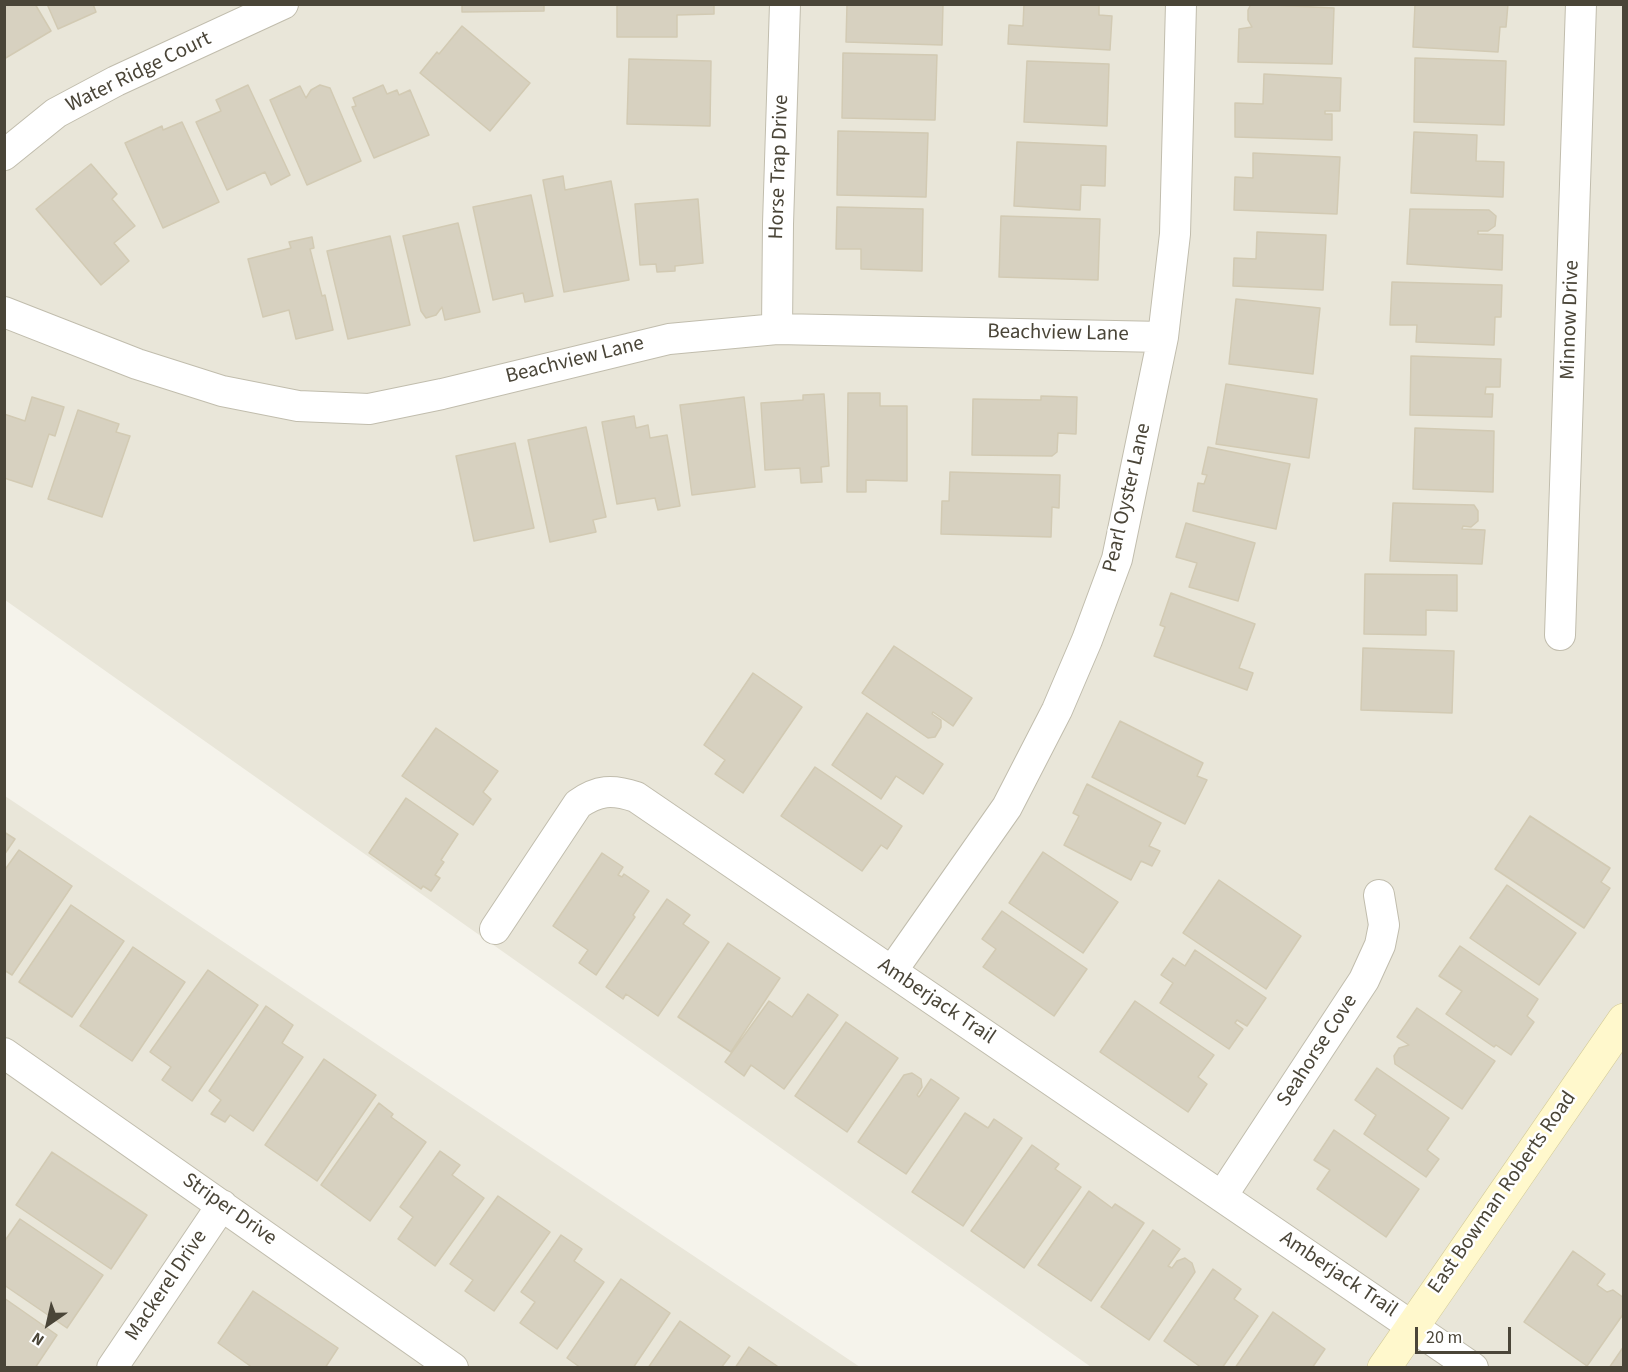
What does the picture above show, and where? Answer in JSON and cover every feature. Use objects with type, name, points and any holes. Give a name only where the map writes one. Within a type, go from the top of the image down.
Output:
[{"type":"street","name":"Water Ridge Court","points":[[4,155],[56,113],[116,81],[283,4]]},
{"type":"street","name":"Horse Trap Drive","points":[[777,329],[785,4]]},
{"type":"street","name":"Pearl Oyster Lane","points":[[892,971],[1007,807],[1066,690],[1117,559],[1163,337],[1175,234],[1181,4]]},
{"type":"street","name":"Minnow Drive","points":[[1560,635],[1581,4]]},
{"type":"street","name":"Beachview Lane","points":[[4,312],[137,363],[222,391],[298,406],[369,409],[442,394],[669,339],[777,329],[1163,337]]},
{"type":"street","name":"Amberjack Trail","points":[[495,928],[578,804],[593,794],[621,792],[636,797],[1473,1368]]},
{"type":"street","name":"Seahorse Cove","points":[[1222,1196],[1364,980],[1380,945],[1384,925],[1379,895]]},
{"type":"street","name":"East Bowman Roberts Road","points":[[1384,1368],[1623,1020]]},
{"type":"street","name":"Striper Drive","points":[[4,1053],[453,1368]]},
{"type":"street","name":"Mackerel Drive","points":[[112,1368],[222,1205]]},
{"type":"shaded area","points":[[5,5],[1623,5],[1623,1367],[1091,1367],[5,600]]},
{"type":"shaded area","points":[[5,796],[860,1367],[5,1367]]},
{"type":"building","points":[[4,4],[35,4],[51,31],[4,59]]},
{"type":"building","points":[[47,4],[93,4],[96,12],[58,29]]},
{"type":"building","points":[[462,4],[544,4],[544,11],[462,12]]},
{"type":"building","points":[[617,4],[714,4],[714,14],[677,15],[677,37],[617,37]]},
{"type":"building","points":[[847,4],[943,4],[942,45],[846,42]]},
{"type":"building","points":[[1024,4],[1099,4],[1099,15],[1112,16],[1110,50],[1008,44],[1009,25],[1023,26]]},
{"type":"building","points":[[1251,4],[1334,8],[1332,64],[1238,62],[1239,29],[1252,27],[1248,20],[1248,10]]},
{"type":"building","points":[[1415,4],[1508,4],[1506,27],[1500,27],[1498,52],[1413,47]]},
{"type":"building","points":[[462,26],[530,83],[490,131],[420,73]]},
{"type":"building","points":[[843,53],[937,55],[935,120],[842,118]]},
{"type":"building","points":[[1415,58],[1506,61],[1504,125],[1414,122]]},
{"type":"building","points":[[629,59],[711,61],[710,126],[627,124]]},
{"type":"building","points":[[1027,61],[1109,64],[1107,126],[1024,122]]},
{"type":"building","points":[[1264,74],[1341,78],[1340,111],[1325,111],[1325,114],[1332,114],[1332,140],[1235,137],[1235,103],[1263,104]]},
{"type":"building","points":[[248,85],[290,175],[271,185],[265,172],[227,190],[196,122],[221,111],[216,100]]},
{"type":"building","points":[[320,85],[330,88],[361,161],[307,185],[270,100],[300,86],[306,98],[311,90]]},
{"type":"building","points":[[383,85],[387,94],[397,90],[399,95],[410,90],[429,135],[374,158],[352,107],[356,106],[353,98]]},
{"type":"building","points":[[182,122],[219,202],[163,228],[125,143],[162,126],[163,130]]},
{"type":"building","points":[[838,131],[928,133],[926,197],[837,195]]},
{"type":"building","points":[[1414,132],[1477,135],[1476,161],[1504,162],[1503,197],[1411,193]]},
{"type":"building","points":[[1017,142],[1106,146],[1105,186],[1081,185],[1080,210],[1014,206]]},
{"type":"building","points":[[1253,153],[1340,157],[1337,214],[1234,210],[1235,177],[1253,178]]},
{"type":"building","points":[[91,164],[117,194],[112,199],[135,226],[114,243],[129,261],[101,285],[36,209]]},
{"type":"building","points":[[563,176],[565,190],[611,181],[629,280],[564,292],[543,180]]},
{"type":"building","points":[[531,195],[553,296],[525,302],[523,293],[493,300],[473,207]]},
{"type":"building","points":[[698,199],[703,263],[675,266],[675,271],[657,272],[656,264],[640,265],[635,204]]},
{"type":"building","points":[[837,207],[923,209],[922,271],[861,269],[861,249],[836,249]]},
{"type":"building","points":[[1410,209],[1489,210],[1496,216],[1495,226],[1488,231],[1478,231],[1478,234],[1503,235],[1502,270],[1407,264]]},
{"type":"building","points":[[1001,216],[1100,219],[1098,280],[999,277]]},
{"type":"building","points":[[458,223],[480,312],[445,320],[442,307],[436,315],[426,318],[421,311],[403,236]]},
{"type":"building","points":[[1257,232],[1326,235],[1323,290],[1233,286],[1234,258],[1256,259]]},
{"type":"building","points":[[390,236],[410,325],[348,339],[327,251]]},
{"type":"building","points":[[312,237],[314,248],[310,249],[322,296],[325,295],[333,330],[296,339],[289,310],[263,317],[248,259],[291,248],[289,242]]},
{"type":"building","points":[[1392,282],[1502,285],[1501,317],[1495,317],[1494,345],[1416,342],[1417,325],[1390,325]]},
{"type":"building","points":[[1236,299],[1320,308],[1313,374],[1229,364]]},
{"type":"building","points":[[1411,356],[1501,359],[1500,387],[1486,387],[1485,394],[1493,394],[1492,417],[1410,415]]},
{"type":"building","points":[[1226,384],[1317,399],[1309,458],[1216,444]]},
{"type":"building","points":[[848,393],[880,393],[880,406],[907,406],[907,481],[866,480],[866,492],[847,492]]},
{"type":"building","points":[[824,394],[829,466],[821,467],[822,482],[801,483],[800,468],[765,470],[761,403],[803,400],[803,395]]},
{"type":"building","points":[[1041,396],[1077,397],[1076,434],[1058,433],[1057,452],[1052,456],[972,455],[973,399],[1041,400]]},
{"type":"building","points":[[32,397],[64,407],[55,436],[49,434],[32,487],[4,478],[4,414],[25,421]]},
{"type":"building","points":[[744,397],[755,487],[692,495],[680,405]]},
{"type":"building","points":[[78,410],[119,424],[116,432],[130,436],[102,517],[48,499]]},
{"type":"building","points":[[634,416],[636,428],[648,425],[650,438],[667,435],[680,506],[658,510],[655,498],[617,504],[602,422]]},
{"type":"building","points":[[586,427],[606,517],[593,520],[596,532],[550,542],[528,440]]},
{"type":"building","points":[[1415,428],[1494,431],[1493,492],[1413,489]]},
{"type":"building","points":[[515,443],[534,528],[474,541],[456,456]]},
{"type":"building","points":[[1208,447],[1290,464],[1276,529],[1193,511],[1198,483],[1204,484],[1207,475],[1202,474]]},
{"type":"building","points":[[950,472],[1060,475],[1059,508],[1052,507],[1051,537],[941,534],[942,501],[949,501]]},
{"type":"building","points":[[1393,503],[1474,505],[1478,511],[1478,521],[1471,527],[1463,526],[1462,529],[1485,530],[1482,564],[1390,561]]},
{"type":"building","points":[[1186,523],[1255,543],[1238,601],[1189,587],[1197,563],[1176,557]]},
{"type":"building","points":[[1365,574],[1457,575],[1457,611],[1426,610],[1426,635],[1364,634]]},
{"type":"building","points":[[1171,593],[1255,624],[1239,668],[1253,673],[1247,690],[1154,656],[1165,627],[1160,625]]},
{"type":"building","points":[[894,646],[972,698],[953,726],[933,712],[932,714],[941,720],[941,727],[935,737],[928,738],[862,693]]},
{"type":"building","points":[[1363,648],[1454,651],[1452,713],[1361,710]]},
{"type":"building","points":[[753,673],[802,707],[743,793],[715,774],[725,760],[704,745]]},
{"type":"building","points":[[867,713],[943,764],[923,794],[896,776],[881,799],[832,765]]},
{"type":"building","points":[[1120,721],[1203,763],[1197,776],[1207,780],[1185,824],[1092,777]]},
{"type":"building","points":[[436,728],[498,771],[483,792],[491,799],[473,825],[402,776]]},
{"type":"building","points":[[815,767],[902,826],[887,849],[881,845],[862,871],[781,816]]},
{"type":"building","points":[[1087,784],[1161,823],[1149,846],[1160,851],[1152,866],[1141,861],[1131,880],[1064,845],[1079,816],[1073,813]]},
{"type":"building","points":[[406,798],[458,834],[441,860],[444,862],[435,875],[440,878],[431,891],[423,886],[421,889],[369,853]]},
{"type":"building","points":[[1530,816],[1610,868],[1601,882],[1610,888],[1584,928],[1495,869]]},
{"type":"building","points":[[4,832],[15,839],[4,855]]},
{"type":"building","points":[[19,850],[72,886],[12,975],[4,970],[4,871]]},
{"type":"building","points":[[1043,852],[1118,902],[1083,953],[1009,903]]},
{"type":"building","points":[[602,853],[623,867],[618,875],[622,877],[624,874],[649,891],[633,915],[635,917],[596,975],[579,963],[588,950],[553,926]]},
{"type":"building","points":[[1219,880],[1301,936],[1266,989],[1183,933]]},
{"type":"building","points":[[1507,885],[1576,933],[1539,985],[1470,938]]},
{"type":"building","points":[[667,899],[690,915],[683,924],[709,942],[658,1016],[626,994],[623,999],[606,987]]},
{"type":"building","points":[[71,905],[124,941],[72,1017],[19,982]]},
{"type":"building","points":[[1002,911],[1087,969],[1054,1016],[983,967],[996,949],[982,939]]},
{"type":"building","points":[[728,943],[780,978],[731,1052],[678,1017]]},
{"type":"building","points":[[1460,946],[1538,999],[1527,1016],[1534,1022],[1511,1055],[1496,1045],[1494,1047],[1446,1014],[1462,991],[1439,976]]},
{"type":"building","points":[[133,947],[185,982],[132,1061],[80,1026]]},
{"type":"building","points":[[1195,950],[1266,998],[1247,1026],[1237,1020],[1235,1023],[1243,1029],[1229,1049],[1160,1003],[1173,983],[1161,975],[1173,958],[1185,966]]},
{"type":"building","points":[[208,970],[258,1005],[192,1101],[162,1080],[171,1067],[150,1052]]},
{"type":"building","points":[[808,994],[838,1015],[784,1089],[751,1065],[744,1076],[725,1062],[769,1001],[792,1017]]},
{"type":"building","points":[[1135,1001],[1214,1055],[1198,1077],[1207,1084],[1188,1112],[1100,1052]]},
{"type":"building","points":[[266,1006],[293,1025],[282,1043],[303,1057],[253,1131],[230,1115],[225,1122],[211,1114],[221,1100],[209,1091]]},
{"type":"building","points":[[1417,1008],[1495,1061],[1462,1109],[1395,1064],[1394,1056],[1399,1048],[1409,1045],[1397,1037]]},
{"type":"building","points":[[846,1022],[898,1058],[847,1132],[795,1096]]},
{"type":"building","points":[[324,1059],[376,1095],[317,1181],[265,1145]]},
{"type":"building","points":[[1377,1068],[1449,1118],[1427,1150],[1439,1159],[1426,1177],[1364,1134],[1376,1115],[1355,1100]]},
{"type":"building","points":[[912,1073],[921,1079],[922,1087],[917,1095],[919,1097],[931,1079],[959,1098],[906,1174],[858,1142],[904,1075]]},
{"type":"building","points":[[379,1103],[393,1114],[391,1117],[426,1142],[370,1221],[321,1185]]},
{"type":"building","points":[[965,1113],[988,1128],[994,1119],[1022,1138],[963,1226],[912,1192]]},
{"type":"building","points":[[1334,1130],[1419,1189],[1386,1237],[1317,1189],[1330,1170],[1314,1160]]},
{"type":"building","points":[[1032,1145],[1059,1164],[1055,1169],[1081,1187],[1024,1268],[971,1231]]},
{"type":"building","points":[[440,1151],[460,1165],[452,1175],[484,1198],[435,1266],[398,1239],[413,1217],[400,1207]]},
{"type":"building","points":[[52,1152],[147,1215],[111,1269],[16,1205]]},
{"type":"building","points":[[1089,1191],[1112,1208],[1115,1204],[1144,1223],[1091,1301],[1038,1265]]},
{"type":"building","points":[[498,1196],[550,1232],[494,1311],[465,1291],[473,1280],[450,1264]]},
{"type":"building","points":[[20,1219],[103,1275],[67,1328],[4,1285],[4,1242]]},
{"type":"building","points":[[1153,1230],[1180,1249],[1168,1266],[1172,1268],[1177,1261],[1185,1258],[1192,1263],[1195,1272],[1149,1340],[1101,1307]]},
{"type":"building","points":[[561,1235],[582,1249],[574,1261],[604,1282],[557,1349],[520,1323],[535,1302],[521,1292]]},
{"type":"building","points":[[1573,1251],[1605,1274],[1597,1285],[1607,1292],[1613,1290],[1624,1298],[1624,1313],[1587,1366],[1524,1322]]},
{"type":"building","points":[[1213,1269],[1241,1289],[1234,1299],[1258,1316],[1222,1368],[1202,1368],[1164,1341]]},
{"type":"building","points":[[621,1279],[670,1313],[633,1368],[581,1368],[567,1358]]},
{"type":"building","points":[[253,1291],[338,1348],[325,1368],[253,1368],[218,1343]]},
{"type":"building","points":[[4,1298],[57,1335],[35,1368],[4,1368]]},
{"type":"building","points":[[1273,1312],[1325,1349],[1312,1368],[1235,1368]]},
{"type":"building","points":[[680,1321],[730,1356],[721,1368],[648,1368]]},
{"type":"building","points":[[1624,1346],[1624,1368],[1609,1368]]},
{"type":"building","points":[[749,1347],[780,1368],[735,1368]]}]
